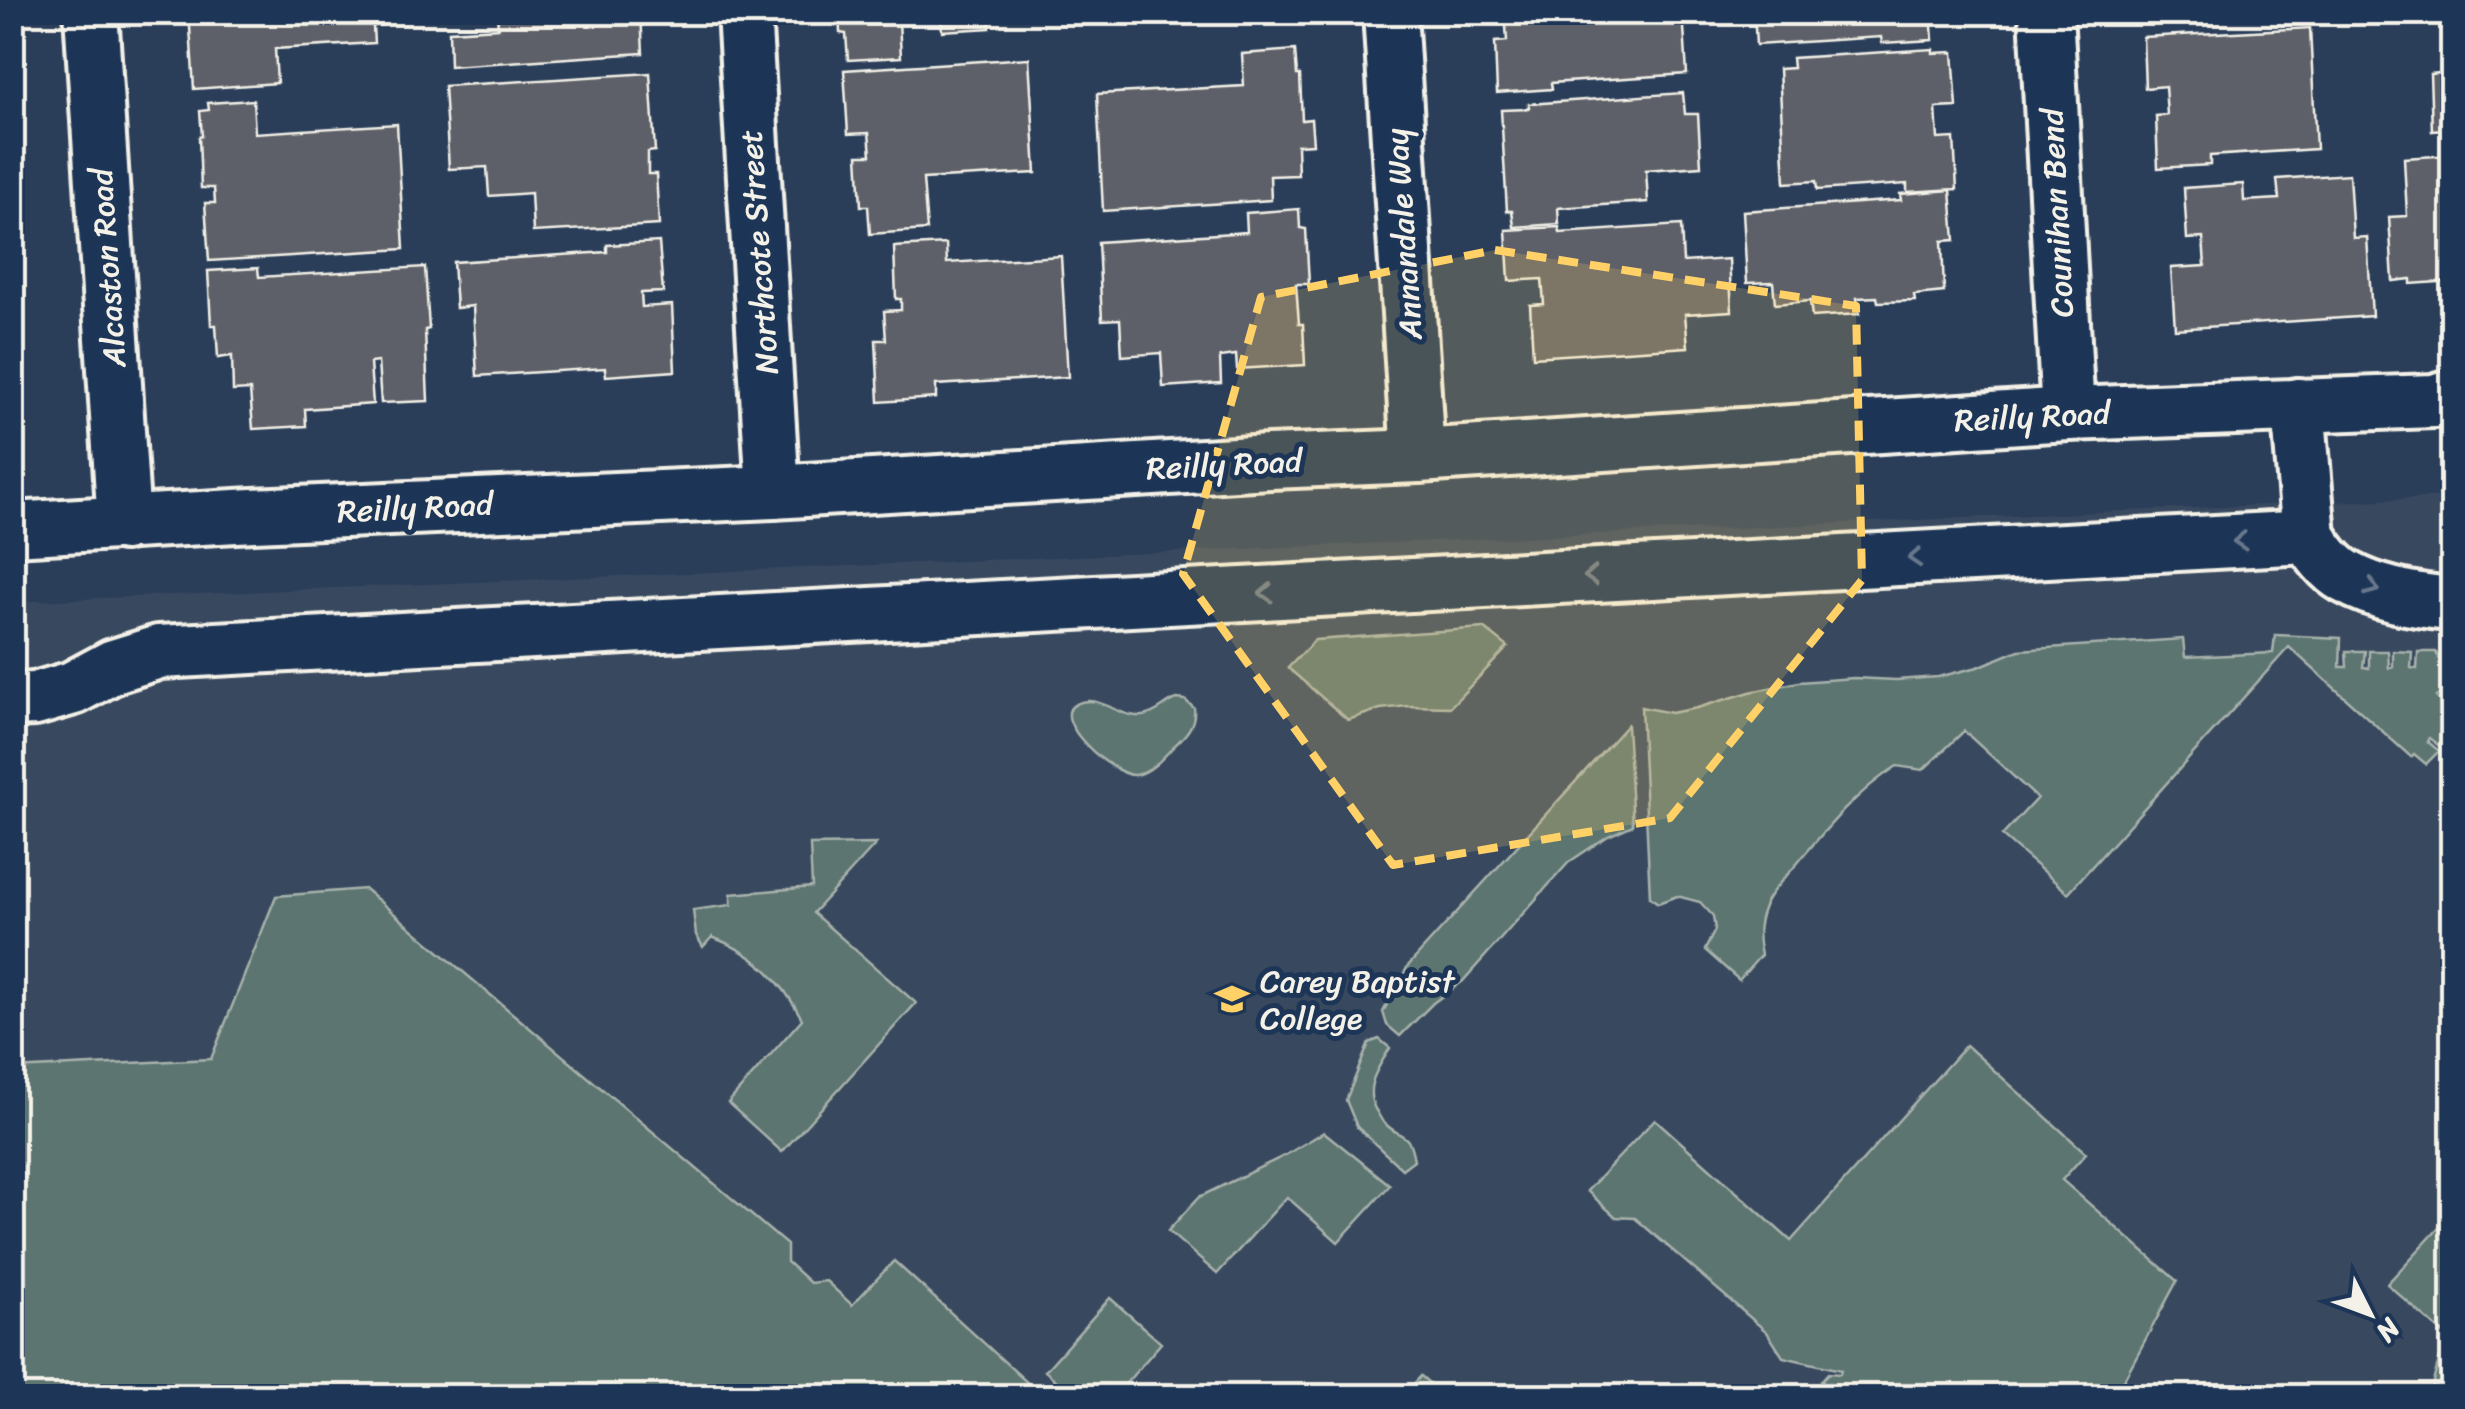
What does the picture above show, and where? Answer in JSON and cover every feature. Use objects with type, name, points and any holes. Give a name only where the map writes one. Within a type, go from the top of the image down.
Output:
[{"type":"street","name":"Alcaston Road","points":[[90,12],[124,524]]},
{"type":"street","name":"Northcote Street","points":[[744,12],[773,492]]},
{"type":"street","name":"Annandale Way","points":[[1390,12],[1418,456]]},
{"type":"street","name":"Counihan Bend","points":[[2046,12],[2068,414]]},
{"type":"street","name":"Reilly Road","points":[[12,529],[1418,456],[2068,414],[2446,400]]},
{"type":"street","points":[[2298,405],[2309,537],[2324,560],[2345,577],[2387,594],[2452,604]]},
{"type":"street","points":[[12,700],[72,688],[114,666],[160,652],[2309,537]]},
{"type":"highlighted area","points":[[1495,250],[1856,306],[1862,580],[1670,818],[1393,865],[1183,574],[1261,297]]},
{"type":"shaded area","name":"Carey Baptist College","points":[[2452,497],[2452,1396],[13,1396],[12,602]]},
{"type":"green space","points":[[1484,628],[1508,647],[1450,707],[1380,709],[1348,720],[1288,668],[1315,640]]},
{"type":"green space","points":[[2275,635],[2341,638],[2340,667],[2347,667],[2346,651],[2365,651],[2363,667],[2369,668],[2369,651],[2388,651],[2389,668],[2393,667],[2393,651],[2412,652],[2411,668],[2417,669],[2418,652],[2436,652],[2450,686],[2436,697],[2439,700],[2452,691],[2452,725],[2446,719],[2443,722],[2452,736],[2442,748],[2429,738],[2427,741],[2439,751],[2426,764],[2414,754],[2411,757],[2289,647],[2068,893],[2002,836],[2037,798],[1964,731],[1923,770],[1897,766],[1882,776],[1831,824],[1769,897],[1759,926],[1761,955],[1739,980],[1705,950],[1715,930],[1713,916],[1700,902],[1677,896],[1658,903],[1650,897],[1641,707],[1671,713],[1799,682],[1938,677],[1978,667],[2019,650],[2183,639],[2185,657],[2273,653]]},
{"type":"green space","points":[[1177,699],[1194,708],[1191,725],[1156,764],[1136,775],[1100,758],[1070,721],[1069,711],[1085,701],[1143,716]]},
{"type":"green space","points":[[1627,725],[1633,825],[1569,862],[1463,981],[1433,1003],[1400,1036],[1387,1025],[1383,1012],[1408,966]]},
{"type":"green space","points":[[876,844],[813,913],[916,1003],[782,1152],[728,1103],[802,1019],[776,980],[754,959],[712,937],[703,947],[696,935],[693,910],[731,905],[731,894],[812,887],[810,845]]},
{"type":"green space","points":[[365,889],[787,1245],[787,1262],[810,1283],[826,1281],[852,1305],[894,1261],[1042,1396],[13,1396],[13,1069],[211,1059],[276,896]]},
{"type":"green space","points":[[1379,1039],[1390,1048],[1374,1077],[1372,1101],[1383,1122],[1410,1144],[1414,1160],[1402,1169],[1357,1127],[1346,1100],[1369,1043]]},
{"type":"green space","points":[[1966,1045],[2086,1153],[2062,1180],[2177,1281],[2115,1396],[1837,1396],[1821,1381],[1828,1373],[1840,1374],[1841,1370],[1783,1357],[1767,1332],[1635,1218],[1616,1217],[1587,1191],[1655,1119],[1791,1241]]},
{"type":"green space","points":[[1324,1132],[1390,1185],[1338,1242],[1287,1197],[1217,1274],[1168,1231],[1199,1197]]},
{"type":"green space","points":[[2452,1214],[2452,1396],[2429,1396],[2446,1336],[2387,1284]]},
{"type":"green space","points":[[1110,1298],[1161,1343],[1115,1396],[1103,1384],[1091,1396],[1074,1396],[1045,1371]]},
{"type":"green space","points":[[1421,1376],[1444,1396],[1403,1396]]},
{"type":"building","points":[[189,12],[384,12],[385,25],[373,26],[374,43],[275,49],[277,83],[194,89]]},
{"type":"building","points":[[497,12],[641,12],[643,53],[450,66],[449,31],[498,28]]},
{"type":"building","points":[[839,12],[989,12],[990,28],[942,31],[941,18],[899,21],[901,57],[848,60]]},
{"type":"building","points":[[1505,12],[1683,12],[1687,74],[1551,83],[1552,89],[1497,93],[1495,42],[1507,41]]},
{"type":"building","points":[[1754,12],[1931,12],[1933,40],[1882,43],[1881,37],[1756,45]]},
{"type":"building","points":[[2137,12],[2294,12],[2138,22]]},
{"type":"building","points":[[2452,16],[2452,129],[2432,131],[2430,74],[2450,72],[2446,17]]},
{"type":"building","points":[[2310,28],[2316,149],[2210,156],[2210,165],[2158,168],[2156,116],[2167,115],[2165,86],[2145,88],[2143,37]]},
{"type":"building","points":[[1933,49],[1933,53],[1953,52],[1957,107],[1936,108],[1938,139],[1954,138],[1957,189],[1907,192],[1907,184],[1817,190],[1816,181],[1785,183],[1779,69],[1793,68],[1792,58]]},
{"type":"building","points":[[1295,50],[1302,120],[1311,119],[1313,144],[1297,145],[1298,175],[1270,176],[1271,200],[1103,211],[1097,94],[1244,86],[1242,54]]},
{"type":"building","points":[[1029,58],[1036,173],[923,179],[927,230],[870,234],[868,206],[861,206],[858,155],[871,155],[869,133],[848,134],[844,70]]},
{"type":"building","points":[[650,73],[655,151],[648,152],[648,174],[656,174],[659,225],[533,232],[531,193],[489,196],[487,167],[449,169],[444,86]]},
{"type":"building","points":[[1683,93],[1685,114],[1698,114],[1701,166],[1646,170],[1648,202],[1558,208],[1559,224],[1514,227],[1512,211],[1507,211],[1501,110],[1529,109],[1529,104]]},
{"type":"building","points":[[253,100],[255,133],[397,124],[404,249],[209,261],[205,203],[215,203],[214,188],[201,188],[200,111],[209,110],[208,103]]},
{"type":"building","points":[[2452,155],[2452,281],[2393,281],[2389,217],[2407,216],[2404,158]]},
{"type":"building","points":[[2349,174],[2353,238],[2367,237],[2372,316],[2175,329],[2171,268],[2205,266],[2203,238],[2187,239],[2184,188],[2243,184],[2244,201],[2279,199],[2277,179]]},
{"type":"building","points":[[1951,190],[1955,240],[1942,241],[1944,292],[1914,295],[1915,301],[1857,298],[1859,314],[1812,317],[1810,301],[1775,304],[1773,282],[1747,283],[1743,211],[1901,200],[1900,194]]},
{"type":"building","points":[[1299,209],[1300,228],[1306,229],[1309,284],[1296,284],[1305,365],[1237,369],[1236,355],[1220,357],[1221,383],[1163,387],[1161,353],[1122,356],[1120,319],[1102,320],[1098,242],[1247,232],[1246,213]]},
{"type":"building","points":[[1681,225],[1683,262],[1729,259],[1732,311],[1685,314],[1688,347],[1533,357],[1530,305],[1544,304],[1542,279],[1509,281],[1506,230],[1559,227],[1560,233]]},
{"type":"building","points":[[659,242],[663,292],[641,293],[642,307],[672,305],[675,371],[606,376],[605,368],[477,376],[473,306],[456,308],[453,262],[607,252],[607,245]]},
{"type":"building","points":[[946,244],[947,263],[1061,256],[1068,377],[936,385],[936,398],[879,402],[876,340],[886,340],[884,311],[901,310],[901,299],[896,299],[894,247]]},
{"type":"building","points":[[425,267],[428,401],[381,403],[378,362],[370,363],[373,404],[305,409],[306,426],[253,429],[250,390],[233,391],[232,356],[218,358],[216,325],[211,325],[208,271],[258,268],[259,277]]},
{"type":"place","name":"Carey Baptist College","points":[[1232,999]]}]
